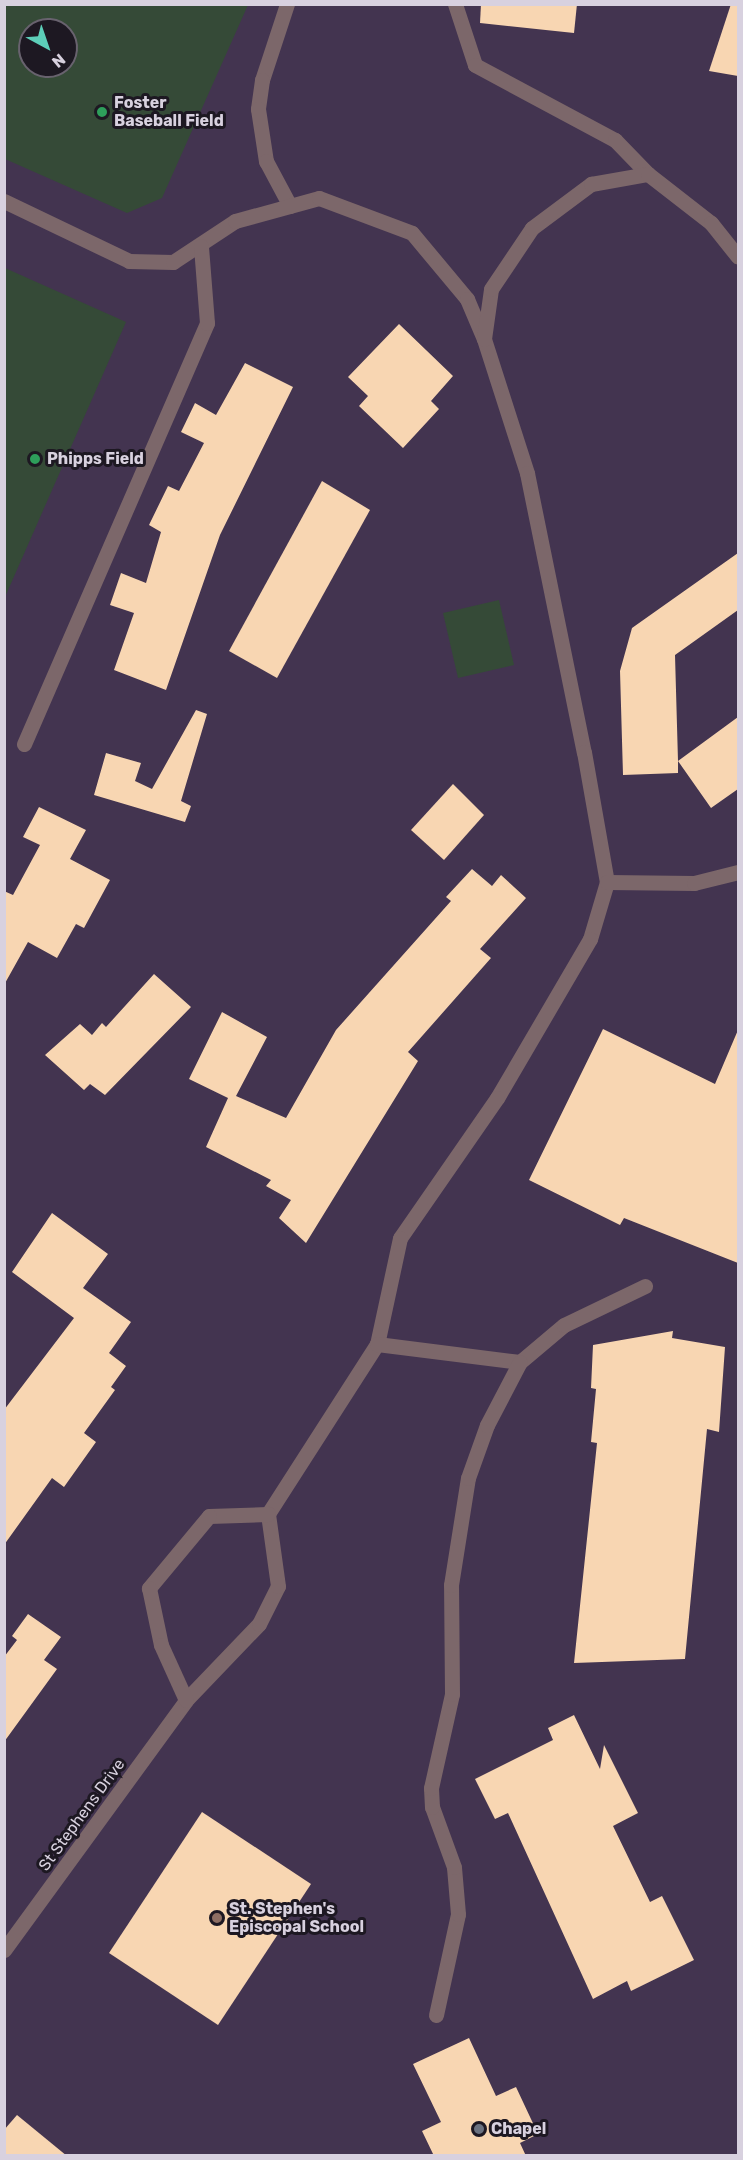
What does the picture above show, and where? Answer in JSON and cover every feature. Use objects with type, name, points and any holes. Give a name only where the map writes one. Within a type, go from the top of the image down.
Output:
[{"type":"street","points":[[287,4],[262,80],[258,109],[266,161],[290,206]]},
{"type":"street","points":[[455,4],[475,65],[615,140],[648,174],[711,224],[738,257]]},
{"type":"street","points":[[484,339],[491,289],[532,228],[591,184],[648,174]]},
{"type":"street","points":[[4,201],[129,261],[173,262],[201,246],[235,221],[319,198],[412,233],[467,299],[484,339],[527,473],[607,882],[590,939],[498,1098],[400,1238],[377,1344],[268,1514],[209,1516],[149,1588],[161,1645],[186,1700]]},
{"type":"street","points":[[24,744],[207,323],[201,246]]},
{"type":"street","points":[[607,882],[694,883],[738,872]]},
{"type":"street","points":[[436,2016],[458,1914],[454,1867],[432,1797],[452,1694],[451,1585],[468,1478],[487,1425],[520,1362],[564,1325],[645,1286]]},
{"type":"street","points":[[377,1344],[520,1362]]},
{"type":"street","name":"St Stephens Drive","points":[[4,1950],[186,1700],[259,1623],[278,1586],[268,1514]]},
{"type":"shaded area","name":"St. Stephen's Episcopal School","points":[[5,5],[738,5],[738,2155],[5,2155]]},
{"type":"green space","name":"Foster Baseball Field","points":[[5,4],[248,5],[162,198],[127,213],[5,159]]},
{"type":"green space","name":"Phipps Field","points":[[5,268],[126,322],[5,597]]},
{"type":"green space","points":[[499,600],[514,665],[458,678],[443,613]]},
{"type":"building","points":[[481,4],[577,4],[574,33],[480,23]]},
{"type":"building","points":[[731,4],[738,4],[738,76],[709,71]]},
{"type":"building","points":[[399,324],[453,376],[431,401],[439,409],[403,448],[359,406],[368,396],[348,377]]},
{"type":"building","points":[[245,363],[293,387],[220,535],[166,690],[114,670],[134,613],[110,605],[121,573],[146,583],[161,532],[149,525],[168,486],[179,491],[204,443],[181,432],[195,403],[216,415]]},
{"type":"building","points":[[322,481],[370,510],[277,678],[229,651]]},
{"type":"building","points":[[738,553],[738,610],[675,655],[678,773],[623,775],[620,671],[632,628]]},
{"type":"building","points":[[196,710],[207,714],[181,801],[191,806],[185,822],[94,795],[106,753],[141,763],[135,781],[152,789]]},
{"type":"building","points":[[738,717],[738,789],[711,808],[678,761]]},
{"type":"building","points":[[453,784],[484,815],[444,860],[411,830]]},
{"type":"building","points":[[39,807],[86,830],[70,859],[110,880],[84,928],[76,924],[57,958],[28,942],[4,985],[4,891],[13,895],[40,845],[23,837]]},
{"type":"building","points":[[472,869],[492,886],[501,875],[526,898],[480,949],[491,958],[408,1052],[418,1061],[306,1243],[279,1218],[291,1200],[266,1186],[271,1180],[206,1147],[228,1098],[189,1079],[222,1012],[267,1037],[236,1096],[286,1118],[336,1030],[451,901],[446,897]]},
{"type":"building","points":[[154,974],[191,1007],[105,1095],[90,1084],[84,1090],[45,1055],[80,1024],[92,1035],[102,1023],[106,1027]]},
{"type":"building","points":[[603,1029],[715,1084],[738,1030],[738,1263],[624,1218],[620,1225],[529,1180]]},
{"type":"building","points":[[52,1213],[108,1254],[83,1288],[131,1322],[109,1353],[126,1366],[111,1387],[115,1390],[84,1433],[96,1442],[64,1487],[52,1478],[4,1545],[4,1410],[74,1318],[12,1272]]},
{"type":"building","points":[[673,1331],[672,1338],[725,1347],[719,1432],[707,1429],[685,1659],[574,1663],[597,1443],[591,1442],[596,1389],[591,1388],[593,1345]]},
{"type":"building","points":[[28,1614],[61,1637],[44,1660],[57,1669],[4,1742],[4,1657],[17,1640],[12,1636]]},
{"type":"building","points":[[574,1715],[600,1769],[604,1745],[638,1813],[613,1826],[650,1902],[662,1896],[694,1960],[631,1991],[627,1981],[593,1999],[508,1813],[495,1819],[475,1779],[553,1740],[548,1728]]},
{"type":"building","points":[[202,1812],[311,1884],[218,2025],[109,1953]]},
{"type":"building","points":[[469,2038],[496,2096],[516,2087],[538,2134],[520,2143],[526,2156],[434,2156],[422,2131],[441,2122],[413,2064]]},
{"type":"building","points":[[17,2115],[67,2156],[4,2156],[4,2130]]},
{"type":"place","name":"Foster Baseball Field","points":[[102,112]]},
{"type":"place","name":"Phipps Field","points":[[35,459]]},
{"type":"place","name":"St. Stephen's Episcopal School","points":[[217,1918]]},
{"type":"place","name":"Chapel","points":[[479,2129]]}]
